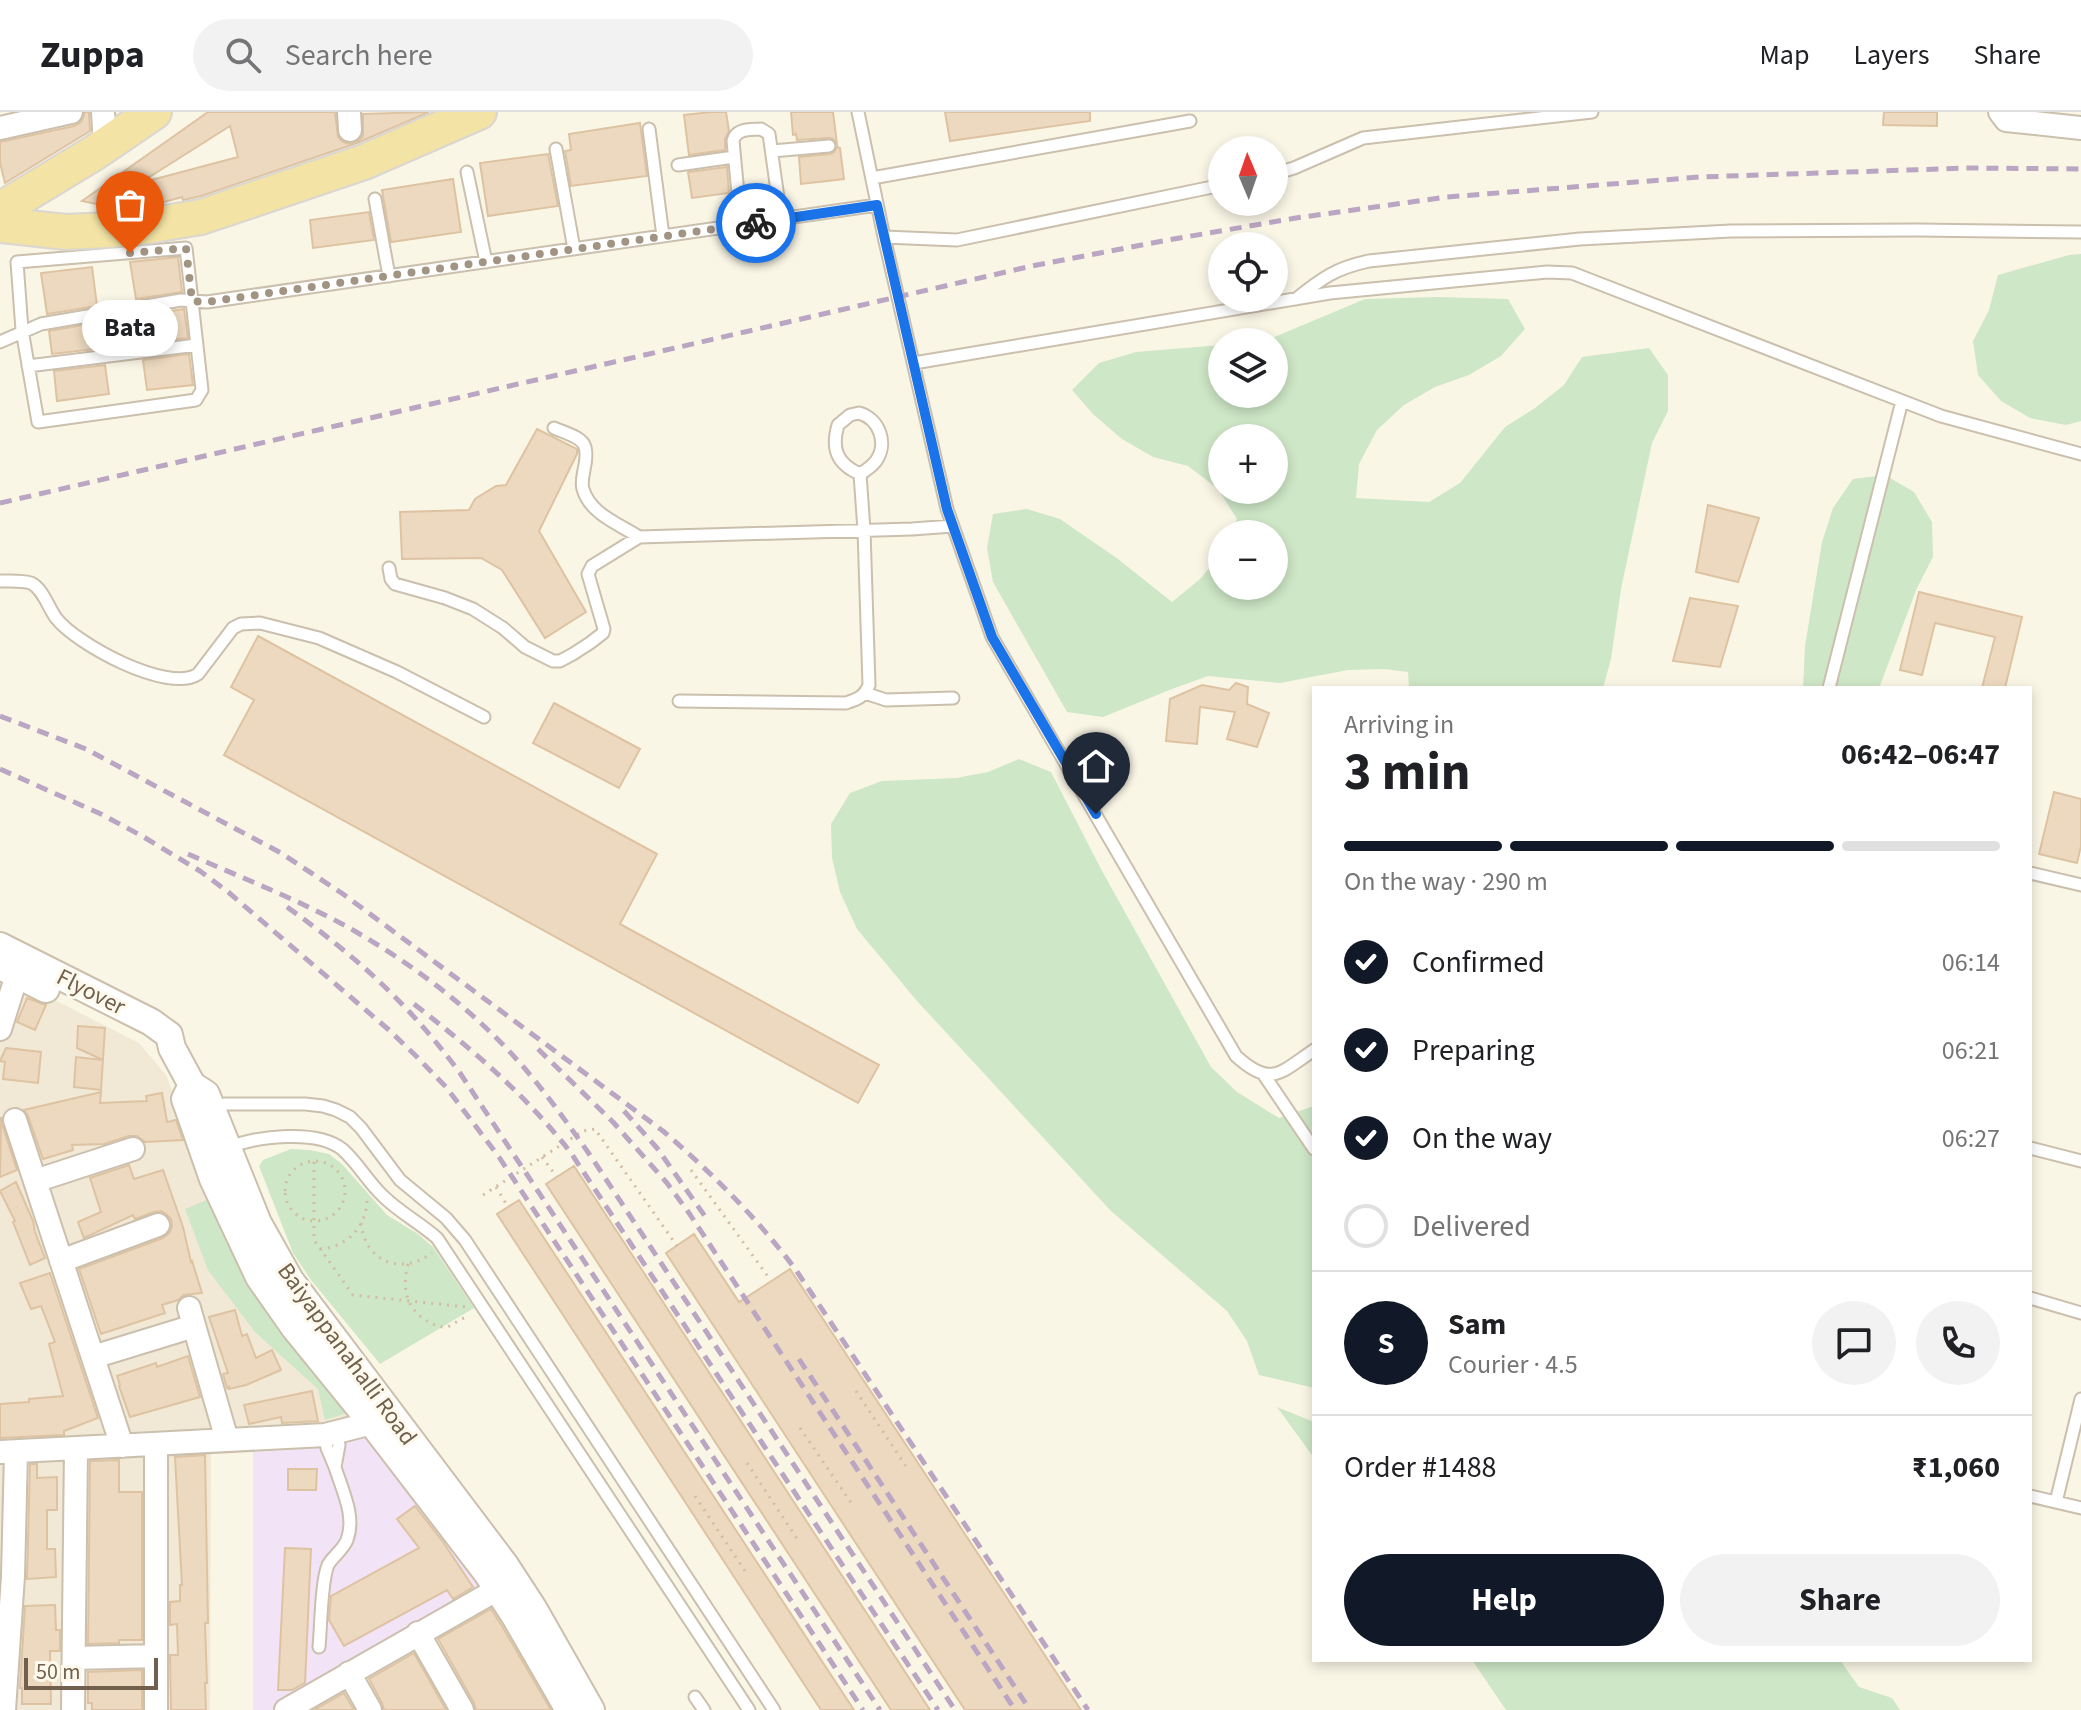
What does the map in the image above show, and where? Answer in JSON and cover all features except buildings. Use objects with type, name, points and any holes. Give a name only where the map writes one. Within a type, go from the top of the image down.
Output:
[{"type":"main road","points":[[0,210],[99,150],[154,112]]},
{"type":"main road","points":[[0,225],[66,232],[129,229],[201,217],[364,162],[479,112]]},
{"type":"street","points":[[0,128],[71,112]]},
{"type":"street","points":[[0,197],[55,164],[99,150],[103,112]]},
{"type":"street","points":[[2000,112],[2006,120],[2081,128]]},
{"type":"street","name":"Flyover","points":[[0,946],[151,1022],[166,1038]]},
{"type":"street","points":[[0,1029],[8,970],[133,1031],[150,1043],[166,1038]]},
{"type":"street","name":"Baiyappanahalli Road","points":[[166,1038],[197,1100],[216,1152],[213,1179],[259,1277],[294,1327],[380,1417],[505,1565],[591,1710]]},
{"type":"street","points":[[15,1120],[122,1446]]},
{"type":"street","points":[[35,1181],[133,1149]]},
{"type":"street","points":[[61,1261],[158,1225]]},
{"type":"street","points":[[93,1357],[192,1317],[227,1440]]},
{"type":"street","points":[[4,1710],[8,1452],[330,1434],[380,1417]]},
{"type":"street","name":"Baiyappanahalli Road","points":[[380,1417],[498,1589],[569,1710]]},
{"type":"street","points":[[156,1444],[156,1710]]},
{"type":"street","points":[[73,1710],[76,1448]]},
{"type":"street","points":[[286,1710],[498,1589]]},
{"type":"street","points":[[418,1633],[462,1710]]},
{"type":"street","points":[[74,1658],[156,1656]]},
{"type":"street","points":[[349,1673],[370,1710]]},
{"type":"lane","points":[[858,112],[947,509],[992,637],[1236,1056],[1264,1075],[1275,1075],[1312,1051]]},
{"type":"lane","points":[[1288,170],[1363,138],[1592,112]]},
{"type":"lane","points":[[872,178],[1190,121]]},
{"type":"lane","points":[[649,129],[663,236]]},
{"type":"lane","points":[[741,225],[733,141],[739,131],[761,129],[769,134],[781,219]]},
{"type":"lane","points":[[772,151],[829,146]]},
{"type":"lane","points":[[556,149],[574,249]]},
{"type":"lane","points":[[678,165],[734,157]]},
{"type":"lane","points":[[467,172],[486,262]]},
{"type":"lane","points":[[884,237],[957,240],[1208,188]]},
{"type":"lane","points":[[375,199],[389,276]]},
{"type":"lane","points":[[0,342],[41,324],[181,300],[207,302],[877,205]]},
{"type":"lane","points":[[1296,299],[1327,274],[1369,261],[1580,239],[1731,231],[2081,232]]},
{"type":"lane","points":[[186,248],[202,390],[196,400],[38,422],[22,330],[17,262],[186,248]]},
{"type":"lane","points":[[914,363],[1330,293],[1531,273],[1572,273],[1941,416],[2081,454]]},
{"type":"lane","points":[[28,366],[197,345]]},
{"type":"lane","points":[[1830,686],[1902,401]]},
{"type":"lane","points":[[859,413],[875,422],[881,441],[875,463],[860,474],[845,466],[835,446],[838,425],[850,415],[859,413]]},
{"type":"lane","points":[[554,428],[586,444],[582,486],[587,498],[606,518],[639,537]]},
{"type":"lane","points":[[679,701],[846,703],[865,693],[869,685],[860,474]]},
{"type":"lane","points":[[389,568],[395,584],[473,609],[525,647],[553,661],[560,661],[603,633],[588,574],[592,566],[639,537],[953,526]]},
{"type":"lane","points":[[0,581],[33,584],[56,618],[99,651],[165,678],[175,680],[198,674],[233,628],[241,624],[260,623],[319,638],[397,672],[484,717]]},
{"type":"lane","points":[[865,693],[886,700],[953,698]]},
{"type":"lane","points":[[2032,873],[2081,885]]},
{"type":"lane","points":[[1264,1075],[1312,1146]]},
{"type":"lane","points":[[197,1100],[225,1104],[323,1106],[350,1117],[361,1128],[400,1180],[446,1218],[465,1240],[774,1710]]},
{"type":"lane","points":[[216,1152],[249,1141],[301,1136],[329,1140],[352,1158],[382,1195],[440,1241],[749,1710]]},
{"type":"lane","points":[[2032,1149],[2081,1161]]},
{"type":"lane","points":[[2032,1299],[2081,1313]]},
{"type":"lane","points":[[2056,1502],[2081,1399]]},
{"type":"lane","points":[[565,1429],[582,1417]]},
{"type":"lane","points":[[319,1647],[325,1578],[329,1565],[346,1543],[350,1512],[335,1467],[339,1445],[330,1434]]},
{"type":"lane","points":[[2032,1496],[2081,1508]]},
{"type":"lane","points":[[647,1553],[664,1542]]},
{"type":"lane","points":[[726,1675],[743,1662]]},
{"type":"lane","points":[[695,1697],[704,1710]]},
{"type":"path","points":[[483,1195],[583,1131],[595,1129],[677,1246]]},
{"type":"path","points":[[542,1157],[557,1177]]},
{"type":"path","points":[[314,1162],[314,1240],[353,1295],[483,1309]]},
{"type":"path","points":[[314,1162],[331,1166],[342,1179],[345,1196],[337,1212],[314,1221],[297,1215],[285,1194],[293,1171],[314,1162]]},
{"type":"path","points":[[691,1170],[769,1278]]},
{"type":"path","points":[[496,1187],[508,1207]]},
{"type":"path","points":[[320,1249],[331,1248],[353,1235],[366,1213],[367,1197]]},
{"type":"path","points":[[361,1223],[365,1241],[373,1252],[390,1263],[408,1264],[426,1257],[440,1241]]},
{"type":"path","points":[[408,1264],[405,1281],[408,1301],[428,1322],[446,1328],[483,1309]]},
{"type":"path","points":[[856,1391],[907,1468]]},
{"type":"path","points":[[800,1428],[852,1504]]},
{"type":"path","points":[[747,1463],[798,1540]]},
{"type":"path","points":[[695,1496],[747,1574]]},
{"type":"shaded area","points":[[0,972],[139,1043],[166,1075],[233,1245],[373,1436],[318,1448],[211,1452],[210,1710],[0,1710]]},
{"type":"shaded area","points":[[373,1436],[483,1586],[272,1710],[253,1710],[253,1452],[318,1448]]},
{"type":"green space","points":[[2081,254],[2081,421],[2066,425],[2030,418],[2001,401],[1978,375],[1973,341],[1989,310],[1998,275]]},
{"type":"green space","points":[[1365,299],[1508,299],[1525,329],[1501,356],[1469,375],[1435,387],[1404,405],[1377,430],[1359,464],[1356,498],[1429,502],[1460,483],[1505,427],[1564,385],[1582,357],[1649,348],[1668,375],[1668,411],[1652,443],[1604,686],[1409,686],[1408,672],[1384,669],[1348,670],[1280,683],[1208,676],[1103,717],[1067,712],[993,582],[987,548],[993,514],[1027,509],[1060,519],[1172,602],[1208,570],[1208,600],[1288,600],[1288,520],[1237,520],[1228,504],[1288,504],[1288,424],[1208,424],[1208,481],[1188,466],[1153,457],[1122,439],[1094,415],[1072,390],[1099,363],[1136,352],[1208,346],[1208,408],[1288,408],[1288,331]]},
{"type":"green space","points":[[1885,475],[1914,492],[1932,522],[1933,557],[1917,588],[1880,686],[1803,686],[1805,646],[1822,542],[1833,508],[1853,479]]},
{"type":"green space","points":[[1019,759],[1051,772],[1211,1067],[1237,1092],[1279,1118],[1312,1107],[1312,1388],[1259,1375],[1247,1341],[1227,1311],[1111,1211],[917,1001],[857,929],[840,892],[832,858],[831,824],[850,793],[882,781],[956,778],[988,772]]},
{"type":"green space","points":[[291,1149],[329,1154],[342,1164],[387,1215],[433,1247],[474,1308],[380,1364],[311,1280],[293,1253],[259,1166],[263,1160]]},
{"type":"green space","points":[[214,1197],[354,1411],[325,1420],[318,1389],[255,1332],[208,1270],[185,1209]]},
{"type":"green space","points":[[1277,1407],[1312,1421],[1312,1455]]},
{"type":"green space","points":[[1473,1662],[1841,1662],[1859,1687],[1892,1698],[1900,1710],[1506,1710]]},
{"type":"railway","points":[[0,503],[1032,266],[1296,218],[1447,197],[1700,177],[1968,168],[2081,169]]},
{"type":"railway","points":[[0,716],[86,749],[281,853],[343,894],[663,1131],[699,1163],[750,1214],[796,1270],[1088,1710]]},
{"type":"railway","points":[[0,769],[101,814],[200,871],[389,1030],[446,1087],[499,1157],[863,1710]]},
{"type":"railway","points":[[188,854],[306,906],[389,952],[452,998],[520,1064],[592,1158],[955,1710]]},
{"type":"railway","points":[[287,907],[380,982],[421,1025],[460,1073],[880,1710]]},
{"type":"railway","points":[[414,1004],[497,1074],[535,1111],[571,1153],[938,1710]]},
{"type":"railway","points":[[538,1049],[613,1122],[689,1213],[1015,1710]]},
{"type":"railway","points":[[624,1111],[657,1148],[709,1222]]},
{"type":"railway","points":[[799,1359],[1030,1710]]},
{"type":"way so far","points":[[130,253],[186,248],[192,301],[207,302],[756,223]]},
{"type":"place","name":"Bata","points":[[130,253]]},
{"type":"route","points":[[756,223],[877,205],[947,509],[992,637],[1096,814]]}]
